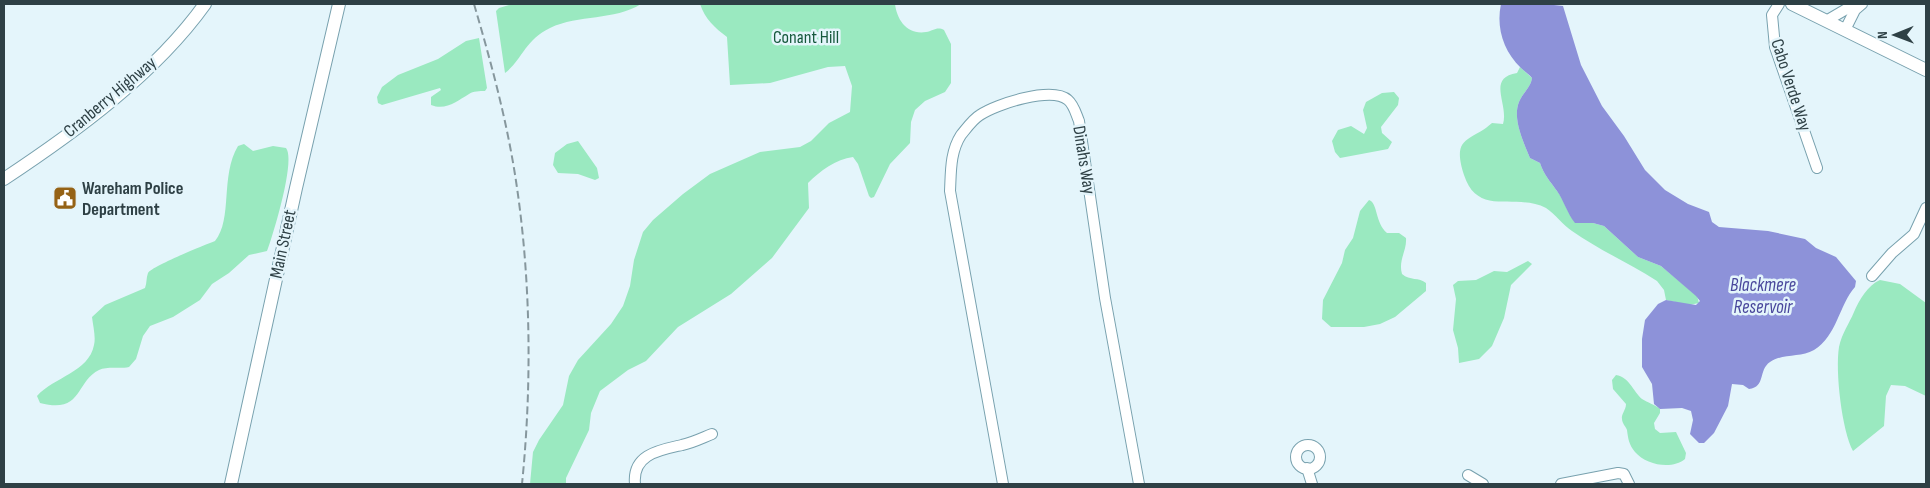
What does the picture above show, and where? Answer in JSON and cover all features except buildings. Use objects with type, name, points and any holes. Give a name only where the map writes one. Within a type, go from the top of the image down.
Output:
[{"type":"main road","name":"Cranberry Highway","points":[[4,179],[112,100],[205,4]]},
{"type":"main road","points":[[178,34],[215,4]]},
{"type":"main road","name":"Main Street","points":[[231,484],[296,188],[340,4]]},
{"type":"main road","points":[[1792,4],[1926,70]]},
{"type":"street","name":"Cabo Verde Way","points":[[1779,4],[1772,15],[1775,47],[1817,168]]},
{"type":"street","points":[[1826,21],[1855,4]]},
{"type":"street","points":[[1844,30],[1855,10],[1862,4]]},
{"type":"street","name":"Dinahs Way","points":[[1004,484],[952,201],[950,168],[960,136],[978,116],[1006,102],[1037,96],[1057,96],[1069,101],[1079,121],[1105,298],[1138,484]]},
{"type":"street","points":[[1872,276],[1892,253],[1914,234],[1926,208]]},
{"type":"street","points":[[635,484],[636,472],[640,463],[652,451],[684,445],[712,434]]},
{"type":"street","points":[[1307,468],[1312,484]]},
{"type":"street","points":[[1560,484],[1618,473],[1624,474],[1629,484]]},
{"type":"street","points":[[1468,474],[1483,484]]},
{"type":"green space","points":[[513,4],[641,4],[619,13],[573,21],[550,28],[529,44],[505,73],[496,11],[499,8]]},
{"type":"green space","name":"Conant Hill","points":[[700,4],[895,4],[898,16],[908,29],[919,32],[937,29],[944,30],[951,44],[951,83],[945,92],[925,101],[915,110],[911,122],[910,143],[890,164],[874,197],[871,198],[869,196],[858,164],[853,157],[834,163],[818,174],[808,183],[809,208],[772,258],[731,294],[678,327],[646,361],[628,370],[600,391],[591,413],[589,430],[566,478],[566,484],[530,484],[533,452],[563,405],[569,376],[578,360],[611,324],[623,306],[630,286],[634,260],[643,232],[653,220],[710,174],[760,152],[800,147],[811,141],[829,123],[850,112],[852,86],[845,66],[828,67],[770,83],[730,85],[727,37],[711,23]]},
{"type":"green space","points":[[479,38],[487,88],[485,91],[472,92],[442,107],[431,105],[431,97],[441,90],[440,88],[382,105],[378,103],[377,97],[382,87],[398,75],[438,59],[466,41]]},
{"type":"green space","points":[[1520,67],[1532,78],[1520,99],[1517,109],[1522,138],[1530,158],[1540,163],[1576,223],[1593,223],[1604,226],[1638,257],[1661,266],[1697,296],[1699,303],[1689,305],[1666,300],[1664,290],[1657,281],[1582,238],[1546,208],[1522,202],[1488,200],[1479,196],[1470,188],[1461,162],[1460,153],[1462,146],[1470,137],[1492,123],[1503,124],[1501,86],[1503,80],[1517,73]]},
{"type":"green space","points":[[1394,92],[1399,98],[1398,105],[1381,127],[1382,133],[1392,142],[1388,149],[1340,158],[1335,152],[1332,141],[1338,130],[1351,126],[1364,134],[1367,128],[1363,110],[1366,102],[1382,93]]},
{"type":"green space","points":[[578,141],[597,168],[599,178],[595,180],[578,174],[558,173],[553,165],[555,153],[567,144]]},
{"type":"green space","points":[[244,144],[253,151],[273,146],[286,148],[288,155],[286,182],[267,251],[249,255],[229,273],[212,284],[200,300],[173,317],[150,326],[143,336],[136,359],[129,367],[99,370],[91,375],[71,401],[64,404],[40,403],[37,396],[44,389],[70,374],[85,362],[91,354],[95,339],[92,317],[105,305],[145,288],[148,273],[152,270],[215,241],[224,221],[229,170],[238,146]]},
{"type":"green space","points":[[1369,200],[1374,205],[1383,229],[1387,233],[1399,233],[1406,238],[1401,264],[1402,274],[1408,278],[1426,283],[1426,291],[1395,317],[1380,324],[1364,327],[1331,327],[1322,319],[1323,300],[1342,263],[1345,250],[1353,238],[1360,211]]},
{"type":"green space","points":[[1528,261],[1532,264],[1511,285],[1504,318],[1492,346],[1479,359],[1459,363],[1458,348],[1453,330],[1456,299],[1453,285],[1458,281],[1476,280],[1494,271],[1507,272]]},
{"type":"green space","points":[[1880,280],[1900,284],[1926,303],[1926,396],[1905,386],[1891,385],[1886,396],[1884,426],[1853,451],[1849,442],[1840,401],[1839,347],[1861,298],[1872,285]]},
{"type":"green space","points":[[1616,375],[1628,381],[1642,399],[1660,409],[1660,413],[1654,423],[1655,429],[1660,433],[1676,432],[1686,453],[1685,459],[1666,465],[1652,463],[1635,452],[1630,444],[1627,430],[1622,420],[1626,404],[1613,389],[1612,380]]},
{"type":"water","name":"Blackmere Reservoir","points":[[1501,4],[1563,6],[1581,65],[1602,106],[1624,136],[1645,170],[1665,190],[1688,204],[1709,212],[1712,222],[1719,227],[1768,231],[1805,239],[1816,248],[1836,257],[1856,281],[1855,287],[1845,302],[1833,329],[1822,344],[1809,352],[1780,357],[1770,362],[1764,369],[1760,382],[1754,388],[1749,389],[1743,385],[1732,384],[1728,406],[1714,433],[1704,443],[1699,443],[1690,434],[1693,420],[1691,411],[1682,408],[1660,409],[1654,404],[1652,384],[1642,367],[1642,339],[1645,320],[1658,304],[1666,300],[1696,305],[1700,301],[1661,266],[1638,257],[1604,226],[1593,223],[1575,223],[1540,163],[1530,158],[1520,131],[1517,109],[1532,78],[1515,61],[1505,46],[1499,21]]},
{"type":"railway","points":[[474,4],[503,114],[516,181],[525,256],[528,371],[522,484]]},
{"type":"place","name":"Wareham Police Department","points":[[65,198]]}]
